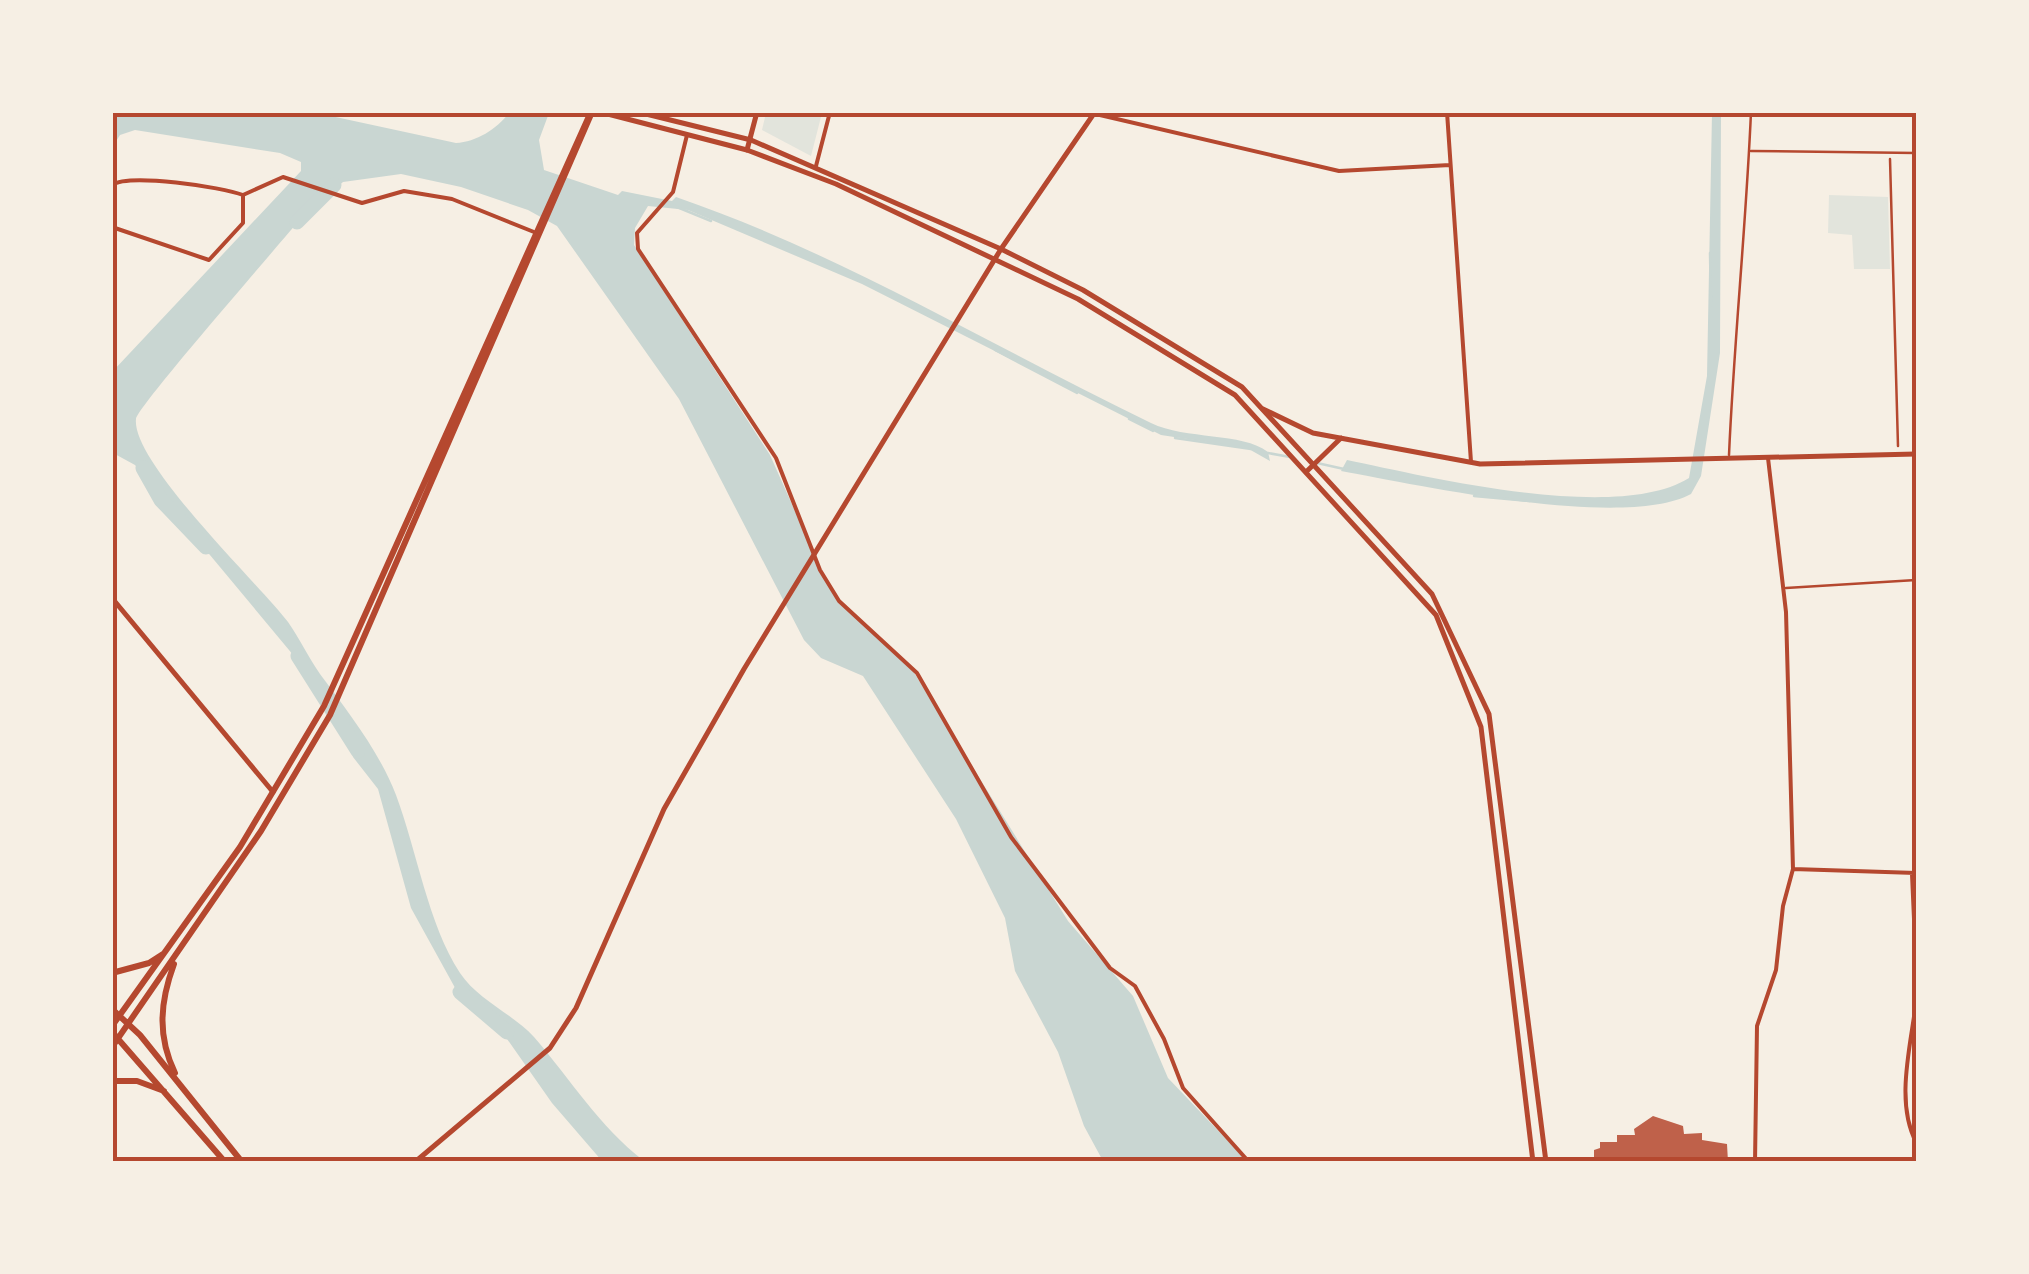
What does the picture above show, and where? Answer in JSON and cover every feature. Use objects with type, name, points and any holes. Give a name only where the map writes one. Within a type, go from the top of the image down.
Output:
[{"type":"main road","points":[[538,112],[554,113]]},
{"type":"main road","points":[[112,1047],[261,832],[330,715],[564,173],[594,112],[747,150],[836,184],[1078,299],[1235,395],[1436,615],[1481,726],[1534,1162]]},
{"type":"main road","points":[[638,112],[750,140],[816,166],[1083,290],[1242,387],[1432,594],[1489,714],[1546,1162]]},
{"type":"main road","points":[[747,150],[757,112]]},
{"type":"main road","points":[[415,1162],[550,1048],[576,1008],[664,809],[950,332],[1092,113]]},
{"type":"main road","points":[[225,1162],[112,1029],[275,794],[324,706],[534,232],[544,220]]},
{"type":"main road","points":[[1261,407],[1294,427],[1471,463],[1916,454]]},
{"type":"main road","points":[[1306,472],[1341,438]]},
{"type":"main road","points":[[112,598],[275,794]]},
{"type":"main road","points":[[112,973],[149,963],[168,950]]},
{"type":"main road","points":[[178,953],[165,990],[162,1029],[182,1088]]},
{"type":"main road","points":[[112,1009],[140,1035],[242,1162]]},
{"type":"main road","points":[[112,1081],[137,1081],[168,1092]]},
{"type":"street","points":[[816,166],[830,112]]},
{"type":"street","points":[[1447,112],[1471,463]]},
{"type":"street","points":[[1729,458],[1730,378],[1751,112]]},
{"type":"street","points":[[1092,113],[1339,172],[1450,165]]},
{"type":"street","points":[[686,135],[673,192],[637,233],[638,249],[776,458],[820,570],[838,601],[917,673],[1012,837],[1110,968],[1135,986],[1164,1039],[1183,1088],[1249,1162]]},
{"type":"street","points":[[1749,151],[1916,153]]},
{"type":"street","points":[[112,185],[118,180],[138,180],[228,189],[243,195],[276,178],[292,179],[362,202],[404,191],[424,193],[488,210],[534,232]]},
{"type":"street","points":[[112,227],[209,260],[243,222],[243,195]]},
{"type":"street","points":[[1754,1162],[1757,1026],[1776,970],[1783,906],[1792,869],[1784,588],[1768,458]]},
{"type":"street","points":[[1784,588],[1916,580]]},
{"type":"street","points":[[1792,869],[1914,873],[1916,964]]},
{"type":"street","points":[[1916,1002],[1906,1081],[1909,1128],[1916,1142]]},
{"type":"path","points":[[1890,153],[1899,455]]},
{"type":"shaded area","points":[[113,113],[317,113],[456,143],[486,134],[509,113],[549,113],[539,140],[544,170],[618,195],[622,191],[672,201],[676,197],[738,220],[858,274],[1151,423],[1180,432],[1244,441],[1268,452],[1270,461],[1247,448],[1161,435],[862,284],[688,210],[648,206],[635,228],[634,245],[770,455],[827,583],[843,605],[913,671],[1068,921],[1133,996],[1168,1078],[1247,1161],[1103,1161],[1084,1126],[1058,1052],[1015,971],[1005,918],[956,819],[863,676],[821,658],[804,640],[679,399],[557,226],[528,210],[461,187],[401,174],[343,182],[323,200],[318,198],[143,407],[136,419],[140,439],[174,492],[288,622],[372,747],[396,795],[431,910],[460,973],[476,991],[534,1037],[599,1118],[644,1161],[602,1161],[552,1103],[493,1019],[459,995],[411,908],[378,789],[353,757],[346,728],[314,680],[135,465],[113,453],[113,371],[301,171],[301,162],[280,153],[135,130],[120,135],[113,146]]},
{"type":"shaded area","points":[[766,113],[822,113],[811,156],[762,130]]},
{"type":"shaded area","points":[[1712,113],[1721,113],[1720,353],[1701,476],[1691,494],[1660,504],[1619,508],[1571,506],[1468,494],[1341,471],[1347,460],[1472,485],[1571,497],[1617,497],[1657,491],[1689,478],[1707,376]]},
{"type":"shaded area","points":[[1829,195],[1888,197],[1890,269],[1854,269],[1852,235],[1828,233]]},
{"type":"building","points":[[1653,1116],[1683,1126],[1684,1134],[1702,1133],[1702,1140],[1727,1144],[1728,1162],[1594,1162],[1594,1150],[1600,1148],[1600,1142],[1617,1142],[1617,1135],[1635,1135],[1634,1129]]},
{"type":"waterway","points":[[297,222],[334,185]]},
{"type":"waterway","points":[[672,205],[711,221]]},
{"type":"waterway","points":[[1710,253],[1711,305]]},
{"type":"waterway","points":[[995,350],[1077,393]]},
{"type":"waterway","points":[[1129,419],[1153,431]]},
{"type":"waterway","points":[[1175,438],[1251,449]]},
{"type":"waterway","points":[[1268,453],[1290,457]]},
{"type":"waterway","points":[[1317,463],[1344,469]]},
{"type":"waterway","points":[[143,468],[161,500],[206,547]]},
{"type":"waterway","points":[[1474,496],[1530,501]]},
{"type":"waterway","points":[[298,656],[358,751]]},
{"type":"waterway","points":[[460,992],[507,1032]]}]
